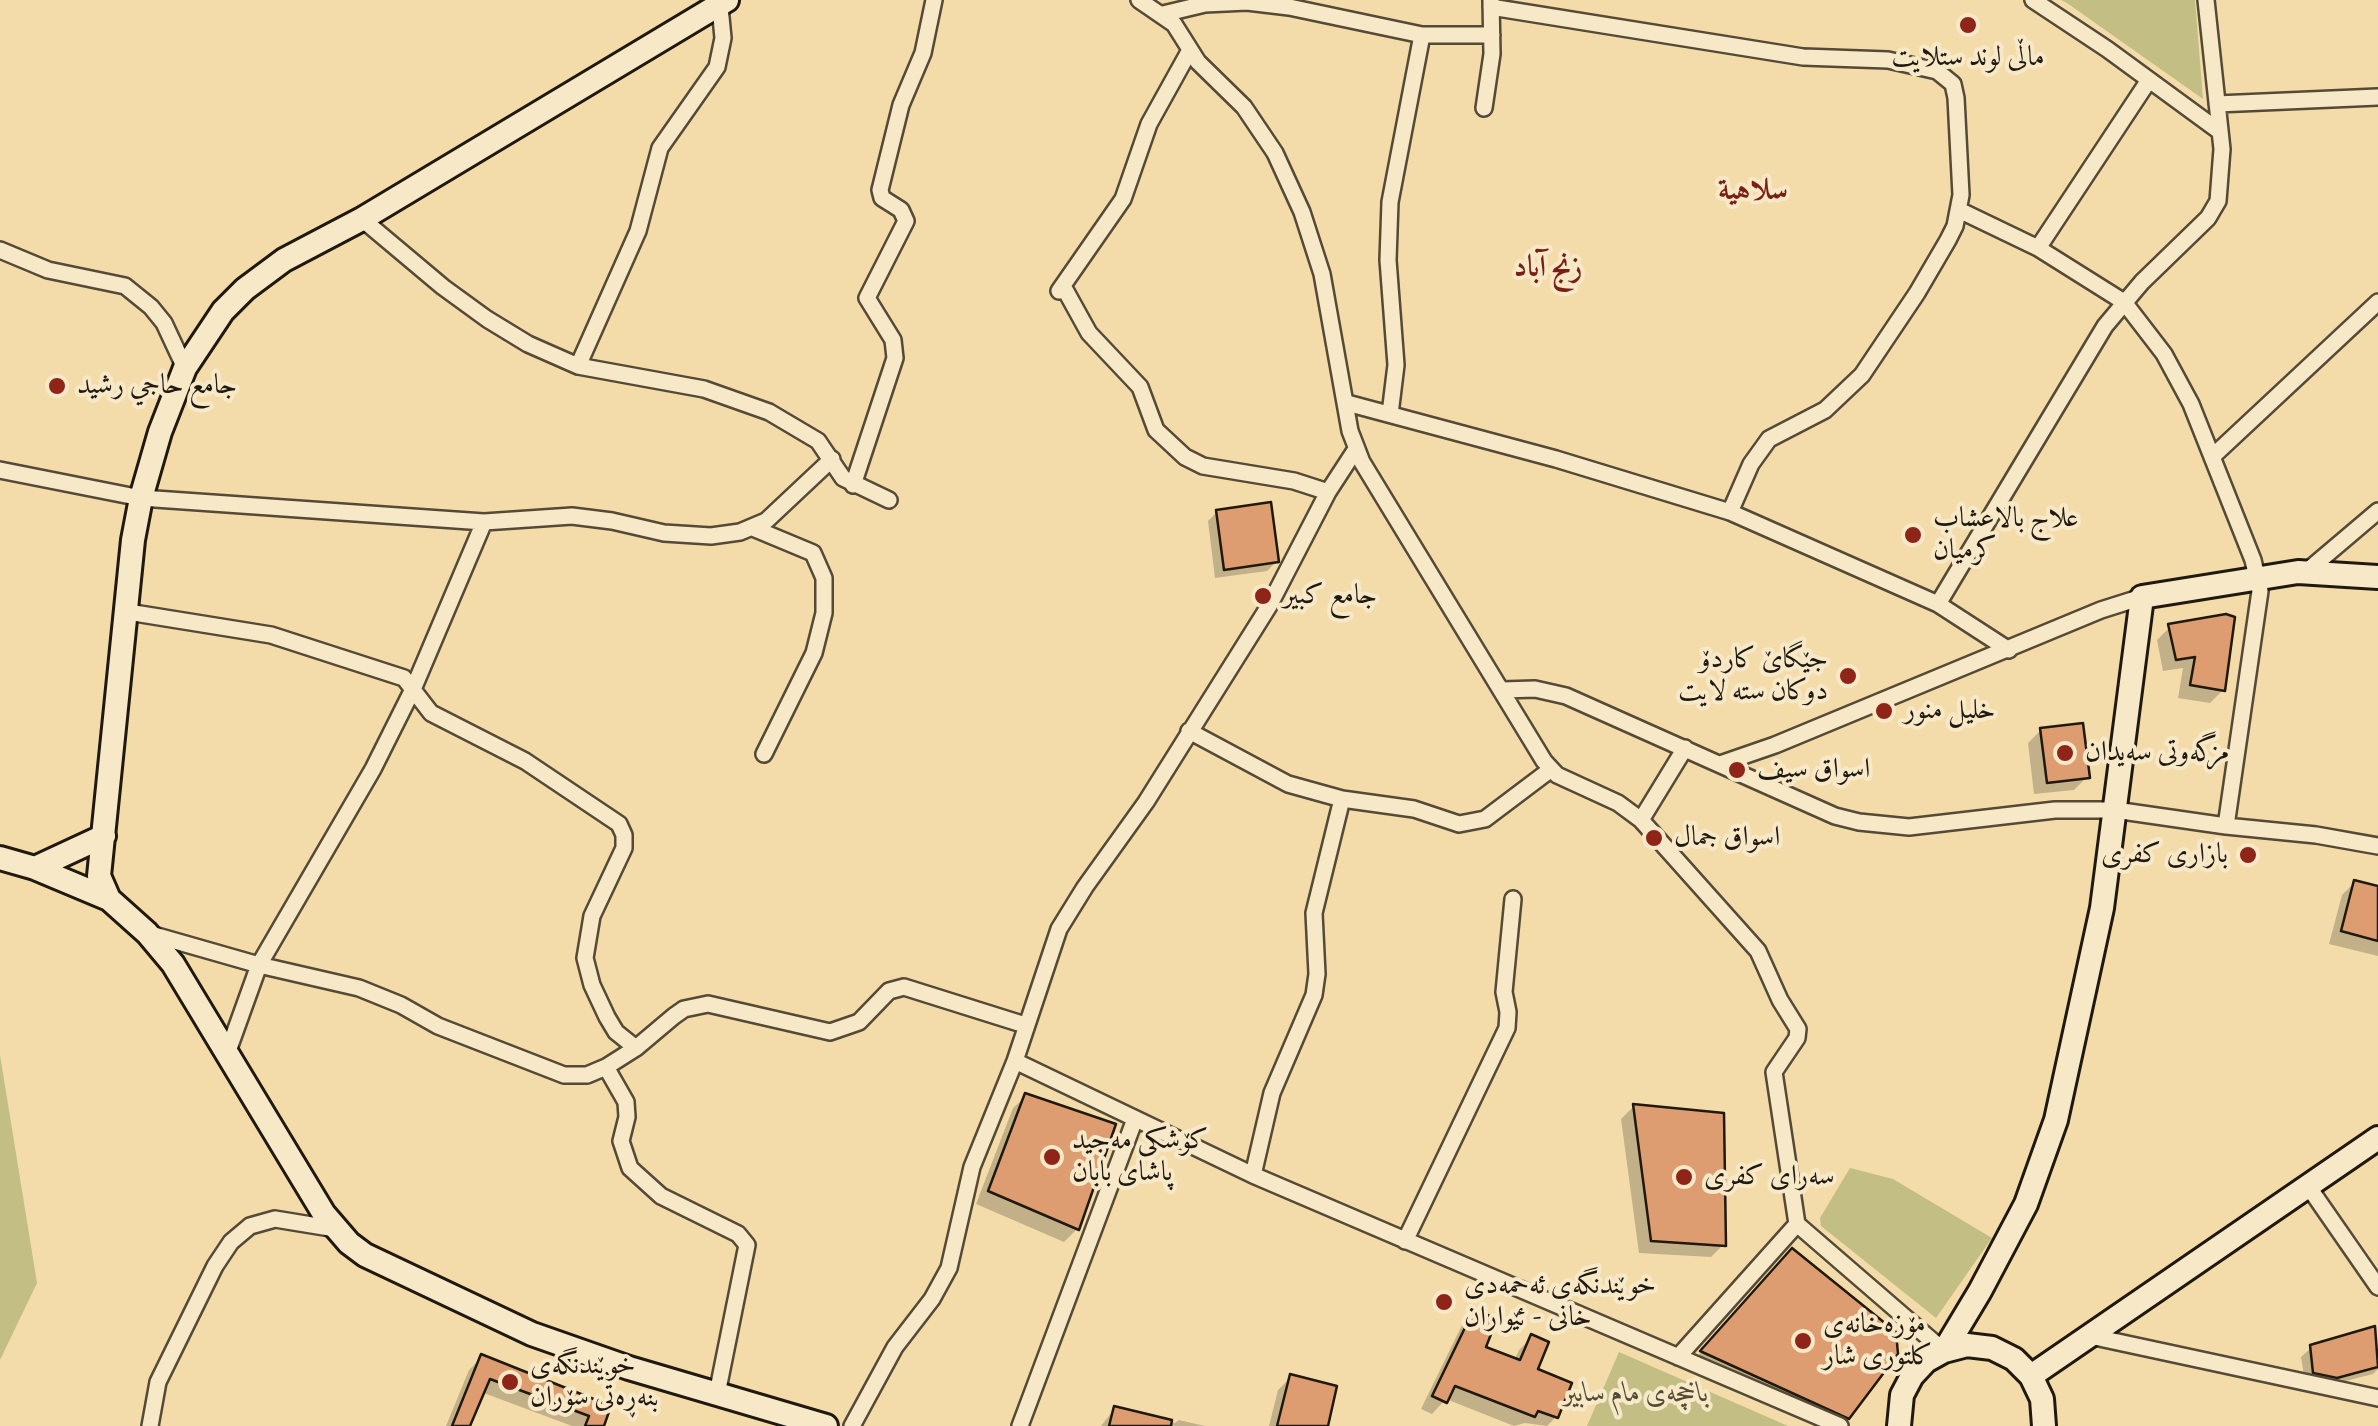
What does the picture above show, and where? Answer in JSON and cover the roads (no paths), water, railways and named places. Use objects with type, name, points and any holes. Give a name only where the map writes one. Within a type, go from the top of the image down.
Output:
[{"type":"street","points":[[853,485],[894,358],[892,340],[867,298],[906,217],[882,198],[880,190],[901,104],[922,53],[934,0]]},
{"type":"street","points":[[1139,0],[1163,14],[1206,72],[1256,121],[1290,182],[1322,274],[1356,449],[1550,770],[1641,820],[1751,942],[1796,1024],[1797,1038],[1774,1072],[1798,1224],[1944,1351]]},
{"type":"street","points":[[2033,0],[2219,131]]},
{"type":"street","points":[[1938,604],[2089,352],[2124,302],[2208,218],[2218,200],[2223,166],[2206,0]]},
{"type":"street","points":[[1163,14],[1226,2],[1291,3],[1422,34],[1492,36]]},
{"type":"street","points":[[109,899],[100,876],[133,540],[141,498],[160,432],[185,368],[223,312],[245,289],[284,260],[362,219],[724,4]]},
{"type":"street","points":[[578,366],[638,231],[660,148],[717,68],[724,4]]},
{"type":"street","points":[[1484,108],[1490,72],[1491,4],[1802,57],[1874,58],[1943,74],[1953,84],[1959,210],[1948,240],[1873,361],[1838,400],[1770,439],[1751,464],[1730,512]]},
{"type":"street","points":[[1390,414],[1396,365],[1388,260],[1390,202],[1422,34]]},
{"type":"street","points":[[1190,50],[1149,124],[1123,199],[1060,290],[1089,333],[1140,387],[1156,430],[1185,457],[1204,466],[1294,480],[1328,492]]},
{"type":"street","points":[[2038,248],[2150,80]]},
{"type":"street","points":[[2216,104],[2378,96]]},
{"type":"street","points":[[1959,210],[2038,248],[2124,302],[2148,330],[2178,378],[2258,578],[2258,619],[2226,826]]},
{"type":"street","points":[[362,219],[488,320],[528,344],[578,366],[671,381],[737,399],[808,434],[832,459],[843,478],[889,500]]},
{"type":"street","points":[[0,250],[48,270],[125,286],[164,323],[185,368]]},
{"type":"street","points":[[2212,457],[2378,302]]},
{"type":"street","points":[[1347,403],[1556,459],[1730,512],[1938,604],[2009,650]]},
{"type":"street","points":[[852,1426],[895,1347],[942,1284],[954,1251],[972,1167],[1014,1061],[1059,929],[1146,802],[1269,606],[1328,492],[1356,449]]},
{"type":"street","points":[[0,470],[141,498],[484,522],[582,517],[664,533],[712,536],[753,528],[778,513],[832,459]]},
{"type":"street","points":[[2306,572],[2378,511]]},
{"type":"street","points":[[227,1054],[259,965],[360,793],[414,687],[484,522]]},
{"type":"street","points":[[753,528],[813,552],[824,578],[824,614],[814,652],[764,754]]},
{"type":"street","points":[[1720,764],[2142,597],[2306,572],[2378,578]]},
{"type":"street","points":[[1944,1351],[2018,1218],[2048,1149],[2093,957],[2142,597]]},
{"type":"street","points":[[128,612],[271,635],[404,678],[431,713],[525,761],[622,829],[624,848],[592,916],[585,958],[606,1017],[616,1032],[636,1048]]},
{"type":"street","points":[[1502,690],[1550,691],[1835,816],[1884,826],[1934,826],[2055,810],[2116,810],[2378,846]]},
{"type":"street","points":[[1189,730],[1271,777],[1342,799],[1390,804],[1468,824],[1492,814],[1550,770]]},
{"type":"street","points":[[1641,820],[1686,748]]},
{"type":"street","points":[[1253,1175],[1272,1093],[1314,995],[1318,974],[1314,914],[1342,799]]},
{"type":"street","points":[[35,868],[104,836]]},
{"type":"street","points":[[0,858],[109,899],[147,933],[173,964],[336,1229],[381,1264],[532,1334],[826,1426]]},
{"type":"street","points":[[1405,1241],[1507,1028],[1505,970],[1512,899]]},
{"type":"street","points":[[147,933],[380,996],[438,1026],[564,1075],[587,1075],[606,1067],[684,1009],[708,1004],[820,1031],[840,1031],[860,1022],[889,991],[904,987],[1025,1025]]},
{"type":"street","points":[[1014,1061],[1253,1175],[1840,1426]]},
{"type":"street","points":[[606,1067],[626,1102],[621,1141],[630,1168],[661,1196],[738,1234],[747,1245],[717,1394]]},
{"type":"street","points":[[1020,1426],[1135,1118]]},
{"type":"street","points":[[2032,1376],[2378,1138]]},
{"type":"street","points":[[2308,1186],[2378,1287]]},
{"type":"street","points":[[150,1426],[158,1382],[215,1266],[231,1242],[250,1226],[275,1220],[336,1229]]},
{"type":"street","points":[[1678,1357],[1798,1224]]},
{"type":"street","points":[[2090,1336],[2378,1398]]},
{"type":"street","points":[[1899,1426],[1902,1395],[1912,1376],[1926,1361],[1944,1351],[1968,1346],[1992,1348],[2014,1359],[2032,1376],[2042,1398],[2044,1426]]},
{"type":"place","name":"ماڵی لوند ستلایت","points":[[1968,25]]},
{"type":"place","name":"جامع حاجي رشيد","points":[[57,386]]},
{"type":"place","name":"علاج بالاعشاب كرميان","points":[[1913,535]]},
{"type":"place","name":"جامع كبير","points":[[1263,596]]},
{"type":"place","name":"جێگاێ کاردۆ دوکان ستە لایت","points":[[1848,676]]},
{"type":"place","name":"خلیل منور","points":[[1884,711]]},
{"type":"place","name":"مزگەوتی سەیدان","points":[[2065,753]]},
{"type":"place","name":"اسواق سيف","points":[[1737,770]]},
{"type":"place","name":"اسواق جمال","points":[[1654,838]]},
{"type":"place","name":"بازاری کفری","points":[[2248,855]]},
{"type":"place","name":"کۆشکی مەجید پاشای بابان","points":[[1052,1157]]},
{"type":"place","name":"سەرای کفری","points":[[1684,1177]]},
{"type":"place","name":"خوێندنگەی ئەحمەدی خانی - ئێواران","points":[[1444,1302]]},
{"type":"place","name":"مۆزەخانەی کلتوری شار","points":[[1803,1341]]},
{"type":"place","name":"خوێندنگەی بنەڕەتی سۆران","points":[[510,1382]]},
{"type":"district","name":"سلاهية","points":[[1753,192]]},
{"type":"district","name":"زنج آباد","points":[[1548,269]]},
{"type":"park label","name":"باخچەی مام سابیر","points":[[1636,1394]]}]
